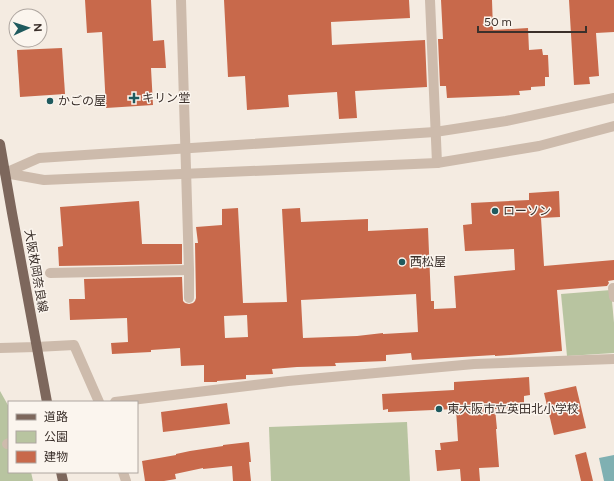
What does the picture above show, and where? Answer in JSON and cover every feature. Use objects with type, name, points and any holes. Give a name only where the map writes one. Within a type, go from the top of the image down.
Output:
[{"type":"main road","name":"大阪枚岡奈良線","points":[[0,144],[47,401]]},
{"type":"street","points":[[181,0],[189,298]]},
{"type":"street","points":[[430,0],[435,132],[438,163]]},
{"type":"street","points":[[5,173],[39,158],[435,132],[506,122],[614,98]]},
{"type":"street","points":[[5,173],[44,180],[438,163],[539,146],[614,126]]},
{"type":"street","points":[[50,273],[189,270]]},
{"type":"street","points":[[614,288],[614,297]]},
{"type":"street","points":[[0,348],[74,345],[99,401]]},
{"type":"street","points":[[123,401],[288,381],[474,364],[614,359]]},
{"type":"green space","points":[[611,290],[614,323],[614,353],[567,356],[561,294]]},
{"type":"green space","points":[[0,391],[8,405],[8,473],[31,473],[33,481],[0,481]]},
{"type":"green space","points":[[407,422],[410,481],[271,481],[269,427]]},
{"type":"water","points":[[614,455],[614,481],[604,481],[599,458]]},
{"type":"building","points":[[85,0],[151,0],[153,41],[164,40],[166,68],[151,68],[153,105],[106,108],[102,32],[87,33]]},
{"type":"building","points":[[224,0],[409,0],[410,18],[331,22],[332,45],[425,40],[427,87],[355,91],[357,118],[339,119],[337,92],[288,95],[289,107],[247,110],[245,76],[228,77]]},
{"type":"building","points":[[441,0],[492,0],[493,30],[528,28],[529,50],[542,49],[543,55],[548,55],[549,77],[545,77],[545,86],[531,87],[531,90],[519,91],[520,95],[447,98],[446,86],[440,86],[438,39],[443,39]]},
{"type":"building","points":[[569,0],[614,0],[614,32],[596,33],[599,76],[589,77],[590,84],[574,85]]},
{"type":"building","points":[[62,48],[65,94],[20,97],[17,50]]},
{"type":"building","points":[[559,191],[560,217],[541,218],[544,266],[614,260],[614,280],[608,281],[609,283],[607,286],[557,290],[562,351],[412,360],[411,353],[386,355],[386,361],[335,363],[336,366],[272,369],[273,374],[246,375],[246,379],[204,382],[204,365],[181,366],[180,348],[151,350],[151,352],[112,354],[111,343],[128,342],[127,318],[70,320],[69,299],[85,299],[84,279],[182,277],[183,301],[189,304],[193,303],[196,298],[195,243],[198,243],[196,227],[222,225],[222,209],[238,208],[243,303],[287,302],[282,209],[300,208],[301,222],[368,219],[368,231],[428,228],[431,301],[434,301],[434,309],[456,308],[454,276],[515,270],[514,249],[465,251],[463,225],[472,224],[471,203],[529,200],[529,193]],"holes":[[[416,294],[418,332],[303,338],[301,300]],[[247,315],[248,337],[225,338],[224,316]]]},
{"type":"building","points":[[139,201],[142,244],[182,244],[182,264],[59,266],[58,247],[63,246],[60,207]]},
{"type":"building","points":[[529,377],[530,395],[524,396],[524,407],[495,409],[499,467],[479,468],[480,481],[461,481],[460,469],[437,471],[435,450],[441,450],[440,443],[458,441],[456,409],[388,412],[388,409],[383,410],[382,394],[454,390],[454,382]]},
{"type":"building","points":[[576,386],[586,428],[554,435],[544,393]]},
{"type":"building","points":[[227,403],[230,424],[163,432],[161,412]]},
{"type":"building","points":[[249,442],[251,481],[233,481],[232,466],[203,468],[175,474],[176,479],[164,481],[145,481],[142,461],[223,445]]},
{"type":"building","points":[[586,452],[593,481],[581,481],[575,455]]},
{"type":"place","name":"キリン堂","points":[[134,98]]},
{"type":"place","name":"かごの屋","points":[[50,101]]},
{"type":"place","name":"ローソン","points":[[495,211]]},
{"type":"place","name":"西松屋","points":[[402,262]]},
{"type":"place","name":"東大阪市立英田北小学校","points":[[439,409]]}]
